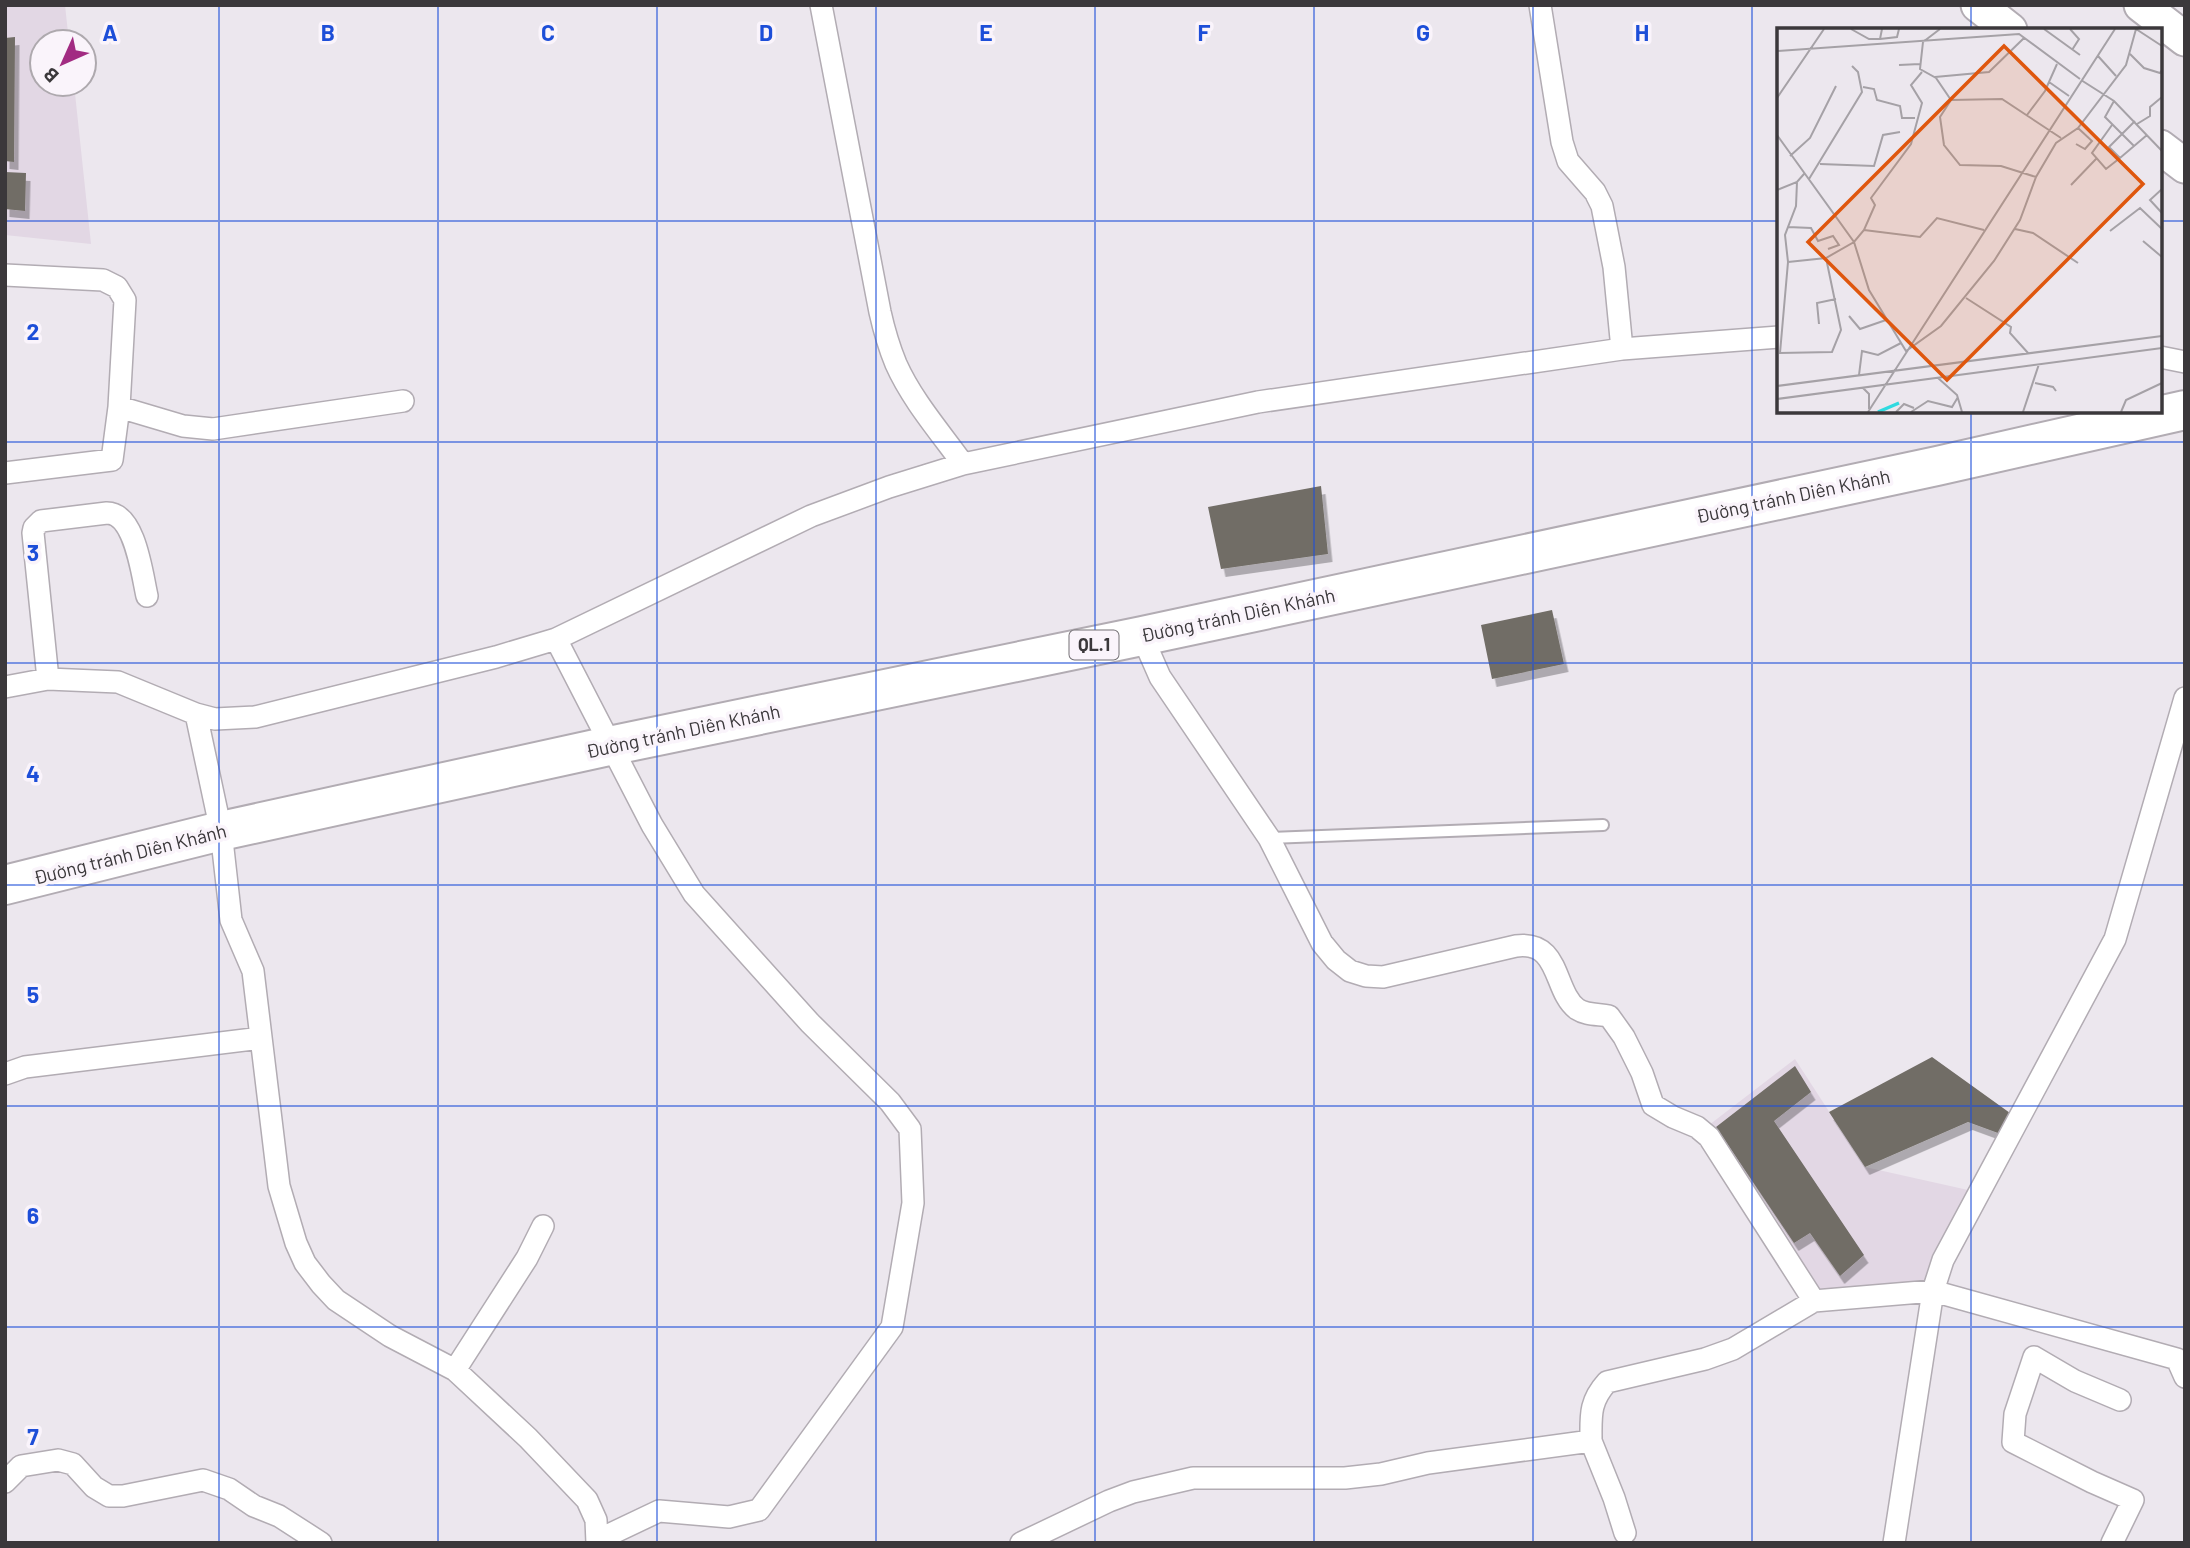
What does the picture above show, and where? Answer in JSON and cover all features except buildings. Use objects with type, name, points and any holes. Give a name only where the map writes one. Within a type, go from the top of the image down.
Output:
[{"type":"highway","name":"Đường tránh Diên Khánh","points":[[5,885],[221,831],[610,746],[1142,636],[1923,469],[2185,410]]},
{"type":"main road","points":[[1978,5],[2007,28]]},
{"type":"main road","points":[[2141,5],[2185,39]]},
{"type":"main road","points":[[2162,149],[2185,166]]},
{"type":"street","points":[[821,5],[887,342],[912,393],[963,464]]},
{"type":"street","points":[[1540,5],[1565,152],[1568,161],[1595,192],[1602,206],[1614,267],[1622,349]]},
{"type":"street","points":[[5,275],[103,279],[117,287],[125,300],[119,408],[112,460],[5,473]]},
{"type":"street","points":[[5,687],[48,679],[118,682],[215,719],[278,712],[496,657],[556,639],[811,516],[889,487],[963,464],[1258,402],[1622,349],[1777,337]]},
{"type":"street","points":[[2162,357],[2185,362]]},
{"type":"street","points":[[119,408],[183,426],[213,429],[403,401]]},
{"type":"street","points":[[48,679],[33,533],[34,527],[41,521],[107,513],[113,513],[124,520],[131,532],[147,596]]},
{"type":"street","points":[[1142,636],[1160,677],[1269,838],[1322,943],[1336,960],[1350,971],[1383,977],[1516,946],[1538,948],[1545,955],[1573,1006],[1592,1015],[1609,1016],[1614,1021],[1642,1073],[1653,1105],[1697,1127],[1709,1137],[1814,1301]]},
{"type":"street","points":[[196,714],[221,831],[231,920],[253,971],[279,1186],[286,1216],[305,1264],[344,1306],[390,1336],[456,1370],[528,1438],[587,1500],[596,1520],[598,1541],[659,1511],[729,1517],[759,1510],[892,1327],[913,1203],[910,1129],[890,1102],[810,1023],[694,894],[652,825],[556,639]]},
{"type":"street","points":[[1894,1543],[1933,1291],[1943,1260],[2115,939],[2185,698]]},
{"type":"street","points":[[5,1074],[25,1067],[261,1038]]},
{"type":"street","points":[[456,1370],[527,1258],[543,1226]]},
{"type":"street","points":[[1625,1533],[1591,1441],[1592,1404],[1597,1393],[1607,1382],[1705,1359],[1733,1349],[1814,1301],[1933,1291],[2182,1361]]},
{"type":"street","points":[[2112,1543],[2133,1500],[2013,1442],[2015,1414],[2034,1357],[2075,1381],[2120,1400]]},
{"type":"street","points":[[1021,1543],[1109,1501],[1133,1492],[1193,1478],[1345,1478],[1381,1474],[1428,1463],[1591,1441]]},
{"type":"street","points":[[5,1482],[21,1466],[58,1460],[73,1464],[94,1487],[109,1496],[123,1496],[203,1480],[229,1489],[321,1543]]},
{"type":"lane","points":[[1269,838],[1603,825]]},
{"type":"shaded area","points":[[5,5],[65,5],[67,28],[28,28],[28,98],[75,98],[91,244],[5,235]]},
{"type":"shaded area","points":[[1795,1059],[1865,1167],[1977,1192],[1927,1280],[1815,1291],[1709,1125]]}]
